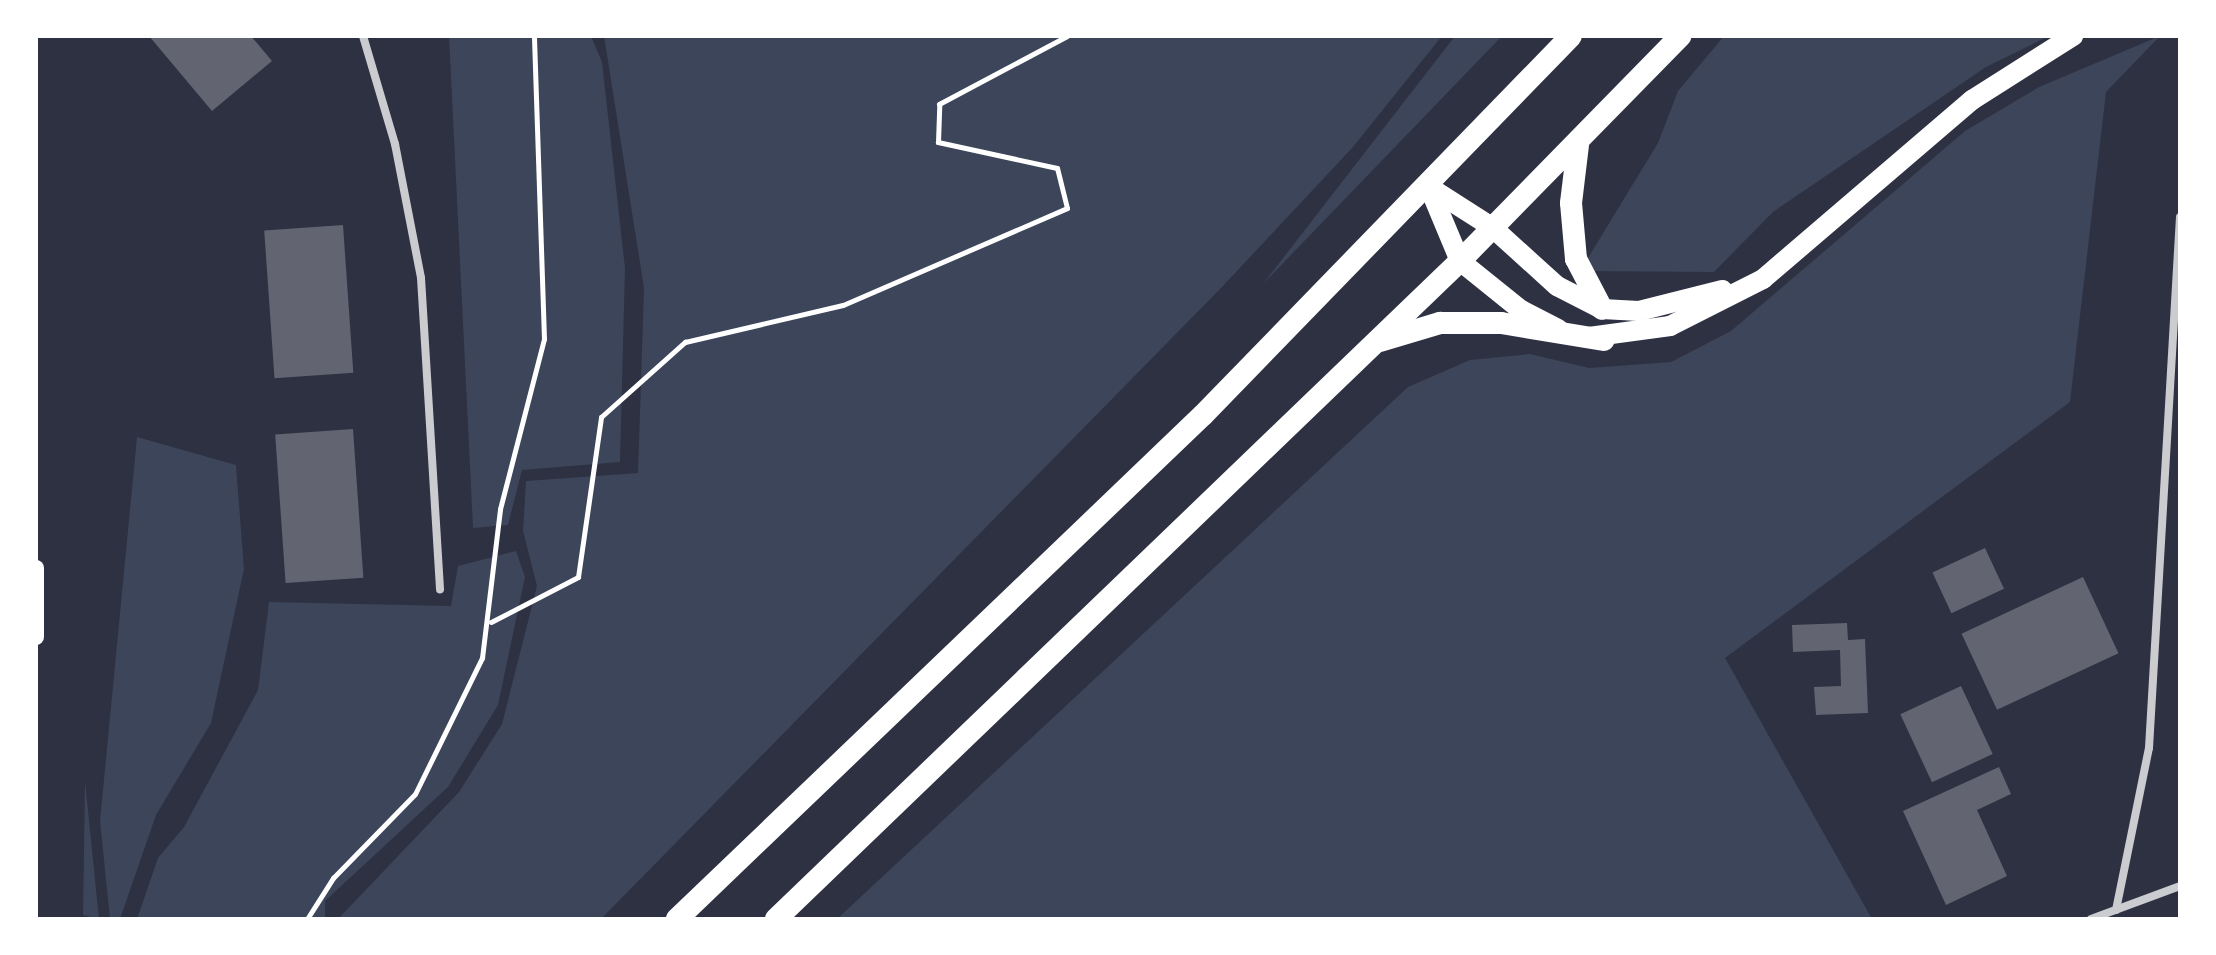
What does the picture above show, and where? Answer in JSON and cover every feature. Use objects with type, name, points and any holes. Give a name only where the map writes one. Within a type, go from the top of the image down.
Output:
[{"type":"highway","points":[[677,919],[1429,187],[1571,36]]},
{"type":"highway","points":[[776,919],[1460,261],[1578,145],[1680,36]]},
{"type":"highway","points":[[1578,145],[1571,203],[1576,259],[1602,309]]},
{"type":"highway","points":[[1375,343],[1440,323],[1486,323],[1604,340]]},
{"type":"main road","points":[[1429,187],[1460,261],[1521,310],[1554,328],[1604,340],[1670,326],[1763,279],[1972,100],[2073,36]]},
{"type":"main road","points":[[1429,187],[1493,228],[1557,286],[1602,309],[1639,311],[1763,279]]},
{"type":"main road","points":[[36,568],[36,637]]},
{"type":"street","points":[[363,36],[395,144],[421,278],[440,589]]},
{"type":"street","points":[[2116,910],[2149,748],[2180,217]]},
{"type":"street","points":[[2091,919],[2180,886]]},
{"type":"path","points":[[307,919],[351,857],[415,794],[458,712],[491,622],[500,509],[544,339],[534,36]]},
{"type":"path","points":[[491,622],[578,577],[601,417],[685,342],[843,305],[1067,208],[1057,168],[938,142],[939,104],[1067,36]]},
{"type":"shaded area","points":[[449,36],[591,36],[602,62],[625,268],[620,462],[522,470],[508,525],[473,528]]},
{"type":"shaded area","points":[[604,36],[1442,36],[1353,147],[1222,287],[601,919],[338,919],[459,792],[502,724],[537,586],[523,531],[526,481],[638,473],[644,288]]},
{"type":"shaded area","points":[[1455,36],[1502,36],[1263,284]]},
{"type":"shaded area","points":[[1724,36],[2049,36],[1986,67],[1773,212],[1714,272],[1580,271],[1658,143],[1678,91]]},
{"type":"shaded area","points":[[2160,36],[2106,92],[2070,402],[1725,658],[1872,919],[837,919],[1408,387],[1470,360],[1530,354],[1589,368],[1671,362],[1731,331],[1965,131],[2039,87]]},
{"type":"shaded area","points":[[137,437],[236,465],[244,569],[211,723],[156,815],[120,919],[110,919],[100,821]]},
{"type":"shaded area","points":[[516,551],[525,577],[498,705],[448,787],[325,901],[325,919],[137,919],[158,858],[184,827],[258,690],[269,602],[451,606],[458,566]]},
{"type":"shaded area","points":[[85,781],[99,919],[83,915]]},
{"type":"building","points":[[149,36],[251,36],[272,61],[212,111]]},
{"type":"building","points":[[343,225],[353,373],[275,378],[264,231]]},
{"type":"building","points":[[353,429],[363,578],[286,583],[275,434]]},
{"type":"building","points":[[1985,548],[2004,589],[1951,613],[1932,573]]},
{"type":"building","points":[[2083,577],[2118,653],[1997,710],[1962,634]]},
{"type":"building","points":[[1847,623],[1848,640],[1865,639],[1868,713],[1816,715],[1814,687],[1841,686],[1840,650],[1793,652],[1792,625]]},
{"type":"building","points":[[1961,686],[1993,754],[1932,782],[1900,714]]},
{"type":"building","points":[[1999,767],[2011,794],[1977,810],[2007,876],[1946,905],[1903,811]]}]
